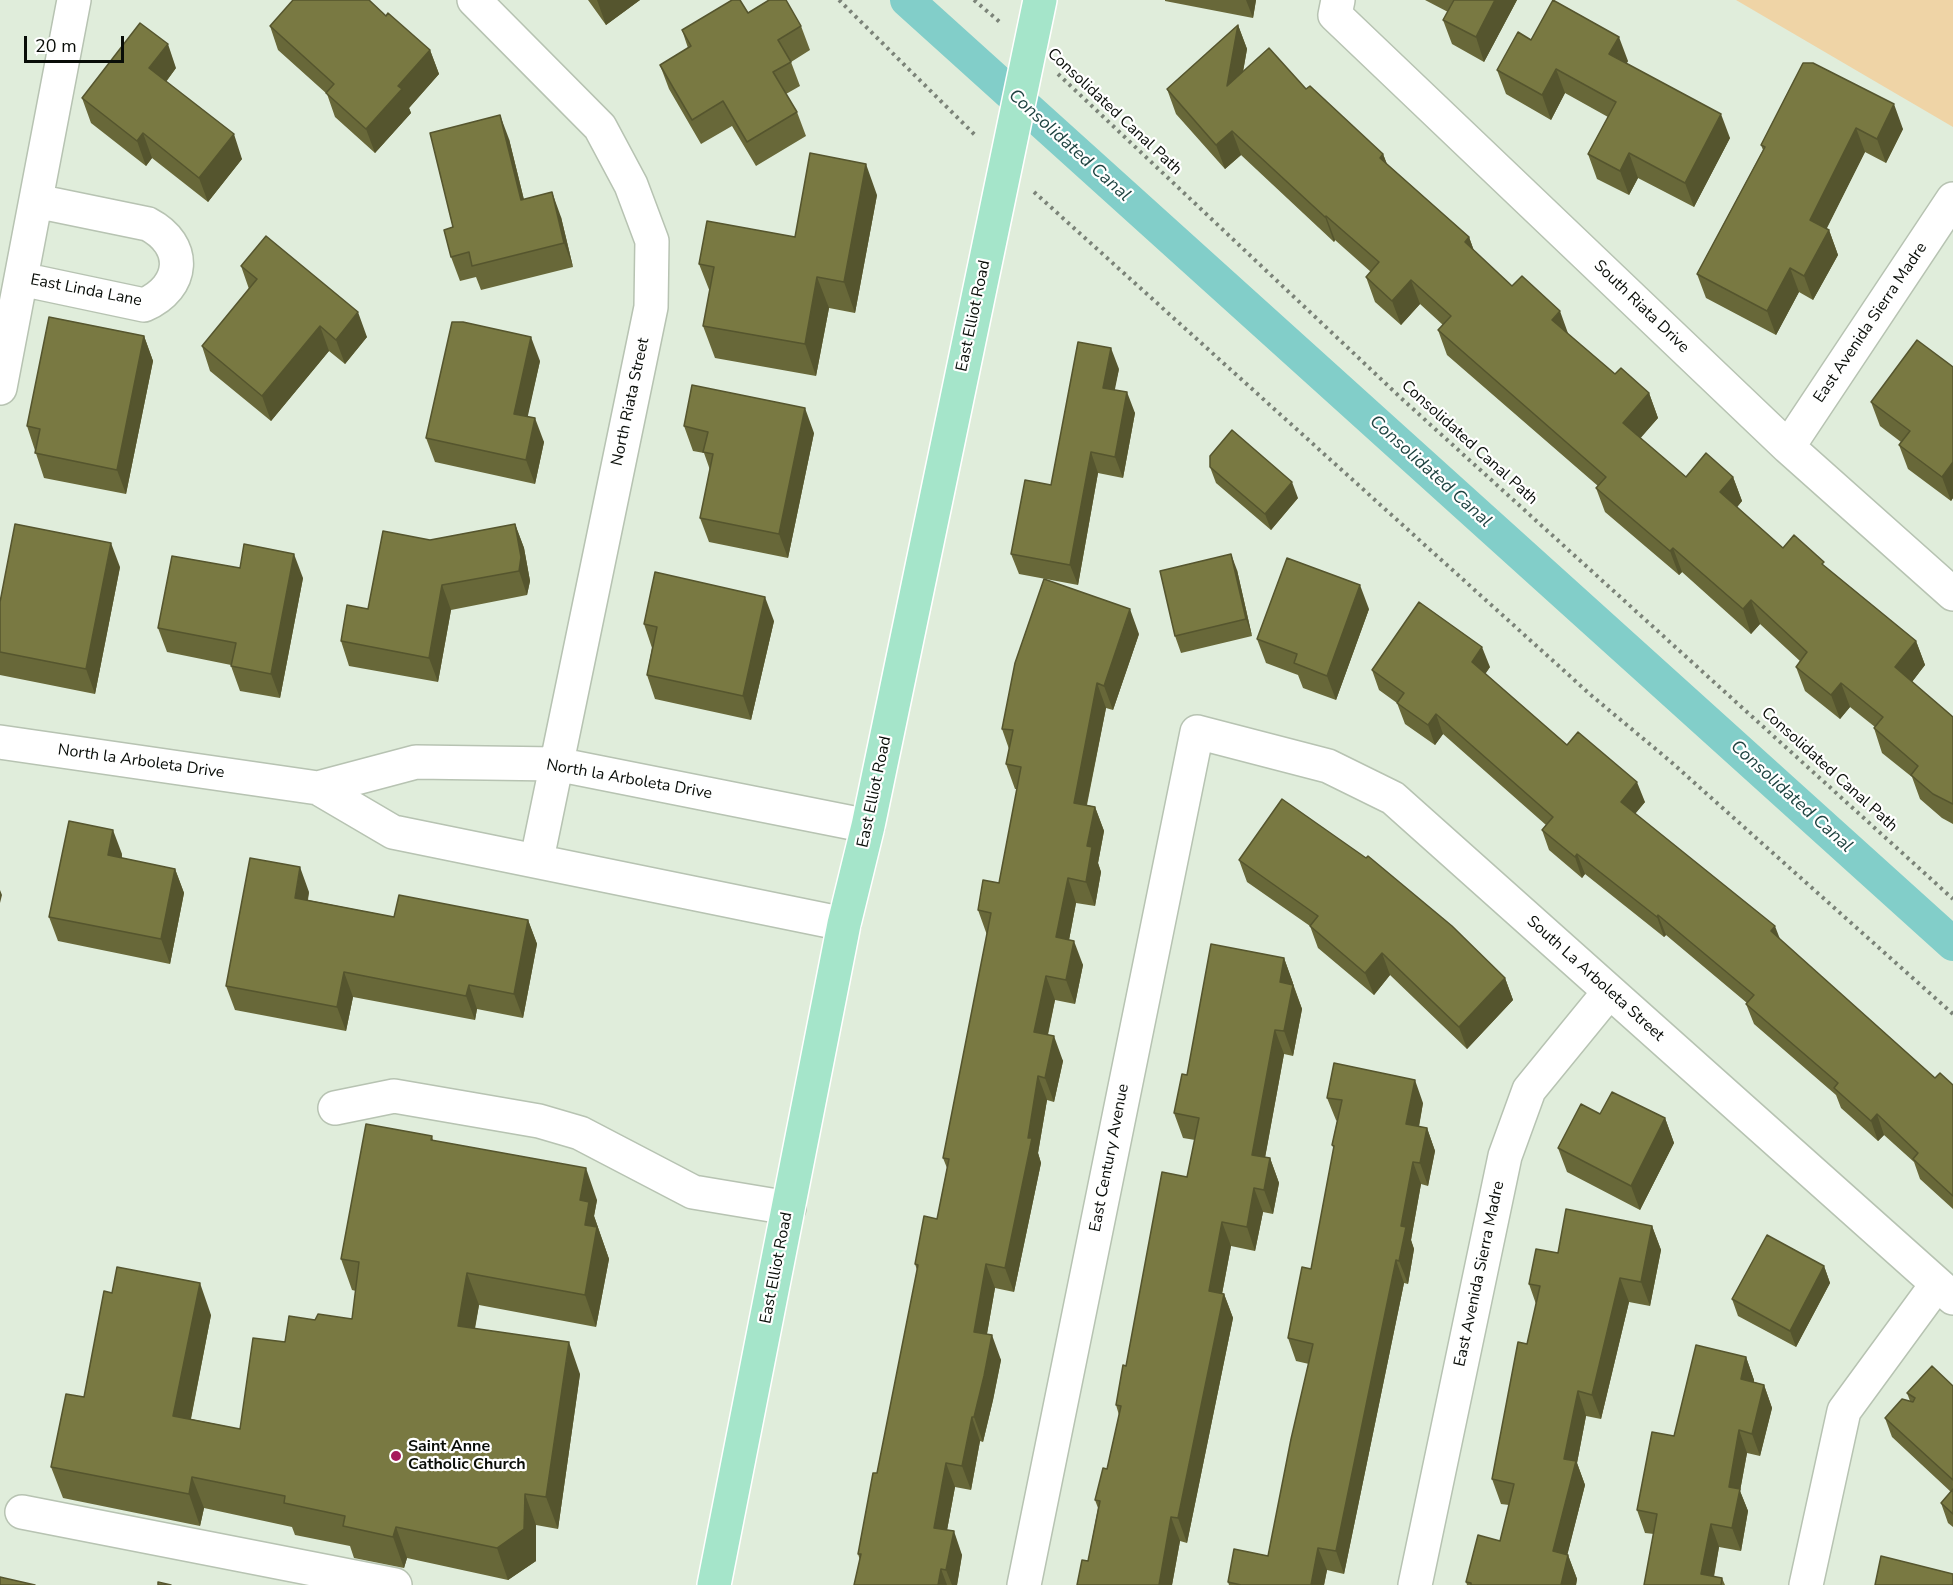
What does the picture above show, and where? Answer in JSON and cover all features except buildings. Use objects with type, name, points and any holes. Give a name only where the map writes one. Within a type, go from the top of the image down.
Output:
[{"type":"main road","name":"East Elliot Road","points":[[714,1585],[844,924],[868,826],[1040,0]]},
{"type":"street","name":"East Linda Lane","points":[[0,388],[74,0]]},
{"type":"street","name":"North Riata Street","points":[[474,0],[600,127],[631,185],[652,241],[651,307],[537,859]]},
{"type":"street","name":"South Riata Drive","points":[[1336,7],[1788,447],[1953,594]]},
{"type":"street","name":"East Avenida Sierra Madre","points":[[1788,447],[1953,200]]},
{"type":"street","name":"East Linda Lane","points":[[21,279],[144,305],[158,299],[171,285],[177,267],[175,252],[164,232],[148,224],[36,201]]},
{"type":"street","name":"South La Arboleta Street","points":[[1197,732],[1328,766],[1393,798],[1945,1291]]},
{"type":"street","name":"East Century Avenue","points":[[1024,1585],[1197,732]]},
{"type":"street","name":"North la Arboleta Drive","points":[[0,742],[318,788],[393,832],[537,859],[844,924]]},
{"type":"street","name":"North la Arboleta Drive","points":[[318,788],[416,762],[556,764],[868,826]]},
{"type":"street","name":"East Avenida Sierra Madre","points":[[1415,1585],[1505,1156],[1529,1090],[1609,992]]},
{"type":"street","points":[[335,1108],[394,1096],[539,1121],[580,1133],[693,1192],[789,1208]]},
{"type":"street","points":[[1806,1585],[1844,1411],[1945,1291]]},
{"type":"street","points":[[22,1512],[395,1585]]},
{"type":"path","points":[[840,0],[952,110],[1007,156],[1054,209],[1592,696],[1670,761],[1953,1014]]},
{"type":"path","name":"Consolidated Canal Path","points":[[974,0],[1027,58],[1953,898]]},
{"type":"shaded area","points":[[1736,0],[1953,0],[1953,127]]},
{"type":"waterway","name":"Consolidated Canal","points":[[907,0],[1953,944]]},
{"type":"place","name":"Saint Anne Catholic Church","points":[[396,1456]]}]
